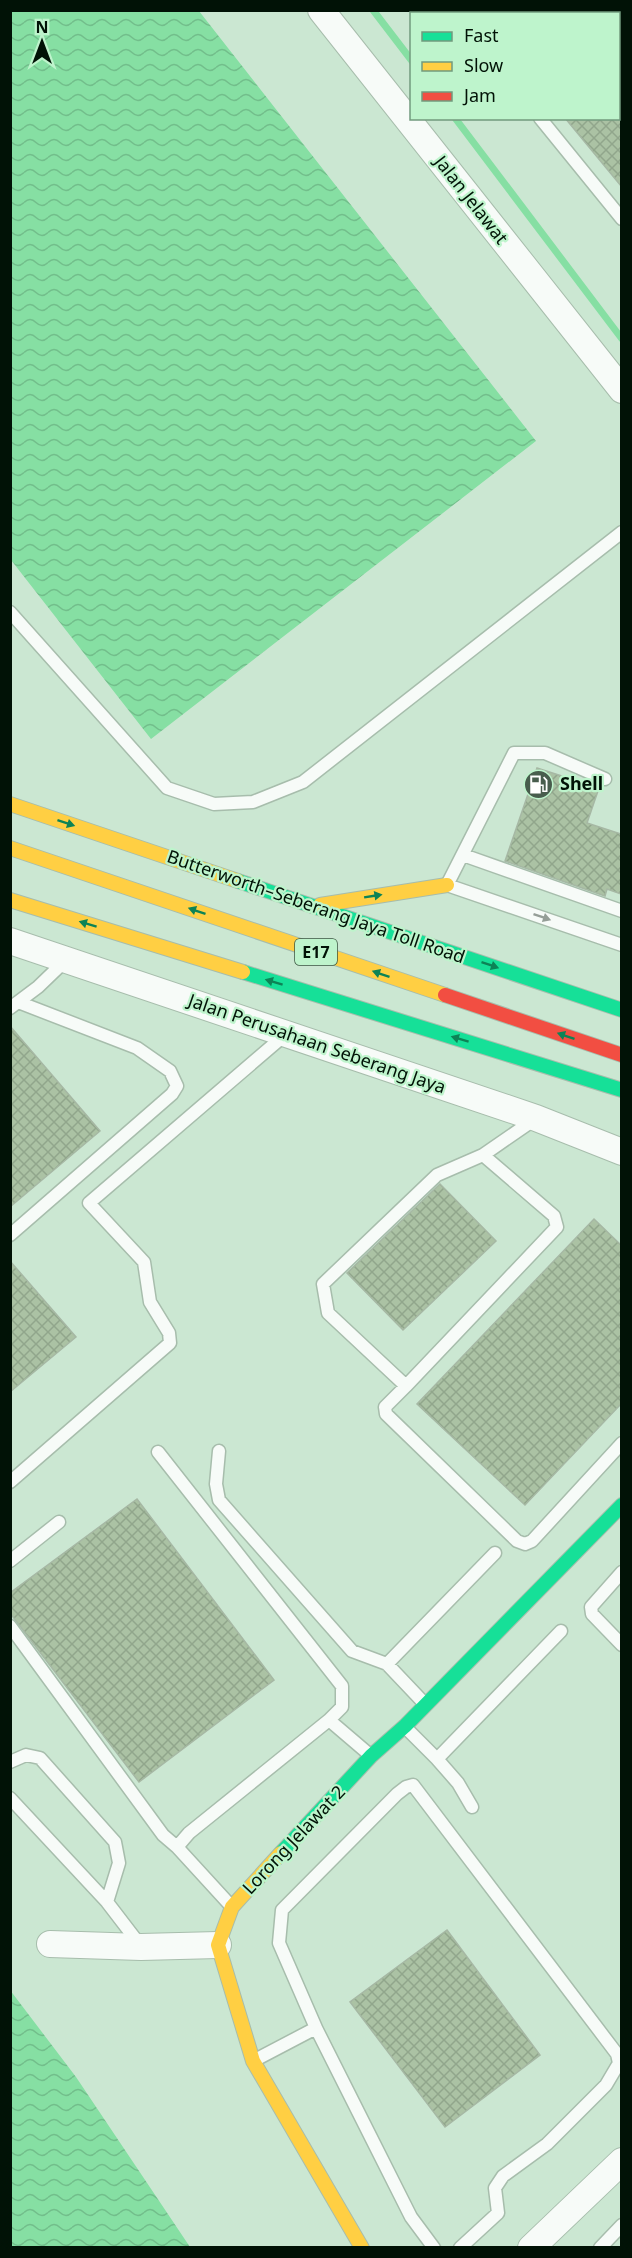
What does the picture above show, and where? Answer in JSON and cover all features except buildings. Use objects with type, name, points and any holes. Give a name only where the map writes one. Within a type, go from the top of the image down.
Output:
[{"type":"main road","name":"Butterworth–Seberang Jaya Toll Road","points":[[10,804],[621,1010]]},
{"type":"main road","name":"E17","points":[[10,848],[621,1055]]},
{"type":"main road","points":[[315,906],[447,885]]},
{"type":"main road","points":[[10,900],[621,1090]]},
{"type":"main road","name":"Lorong Jelawat 2","points":[[218,1945],[232,1907],[371,1756],[405,1726],[621,1505]]},
{"type":"main road","points":[[218,1945],[254,2061],[362,2247]]},
{"type":"street","name":"Jalan Jelawat","points":[[321,10],[621,390]]},
{"type":"street","name":"Jalan Perusahaan Seberang Jaya","points":[[10,941],[536,1118],[621,1152]]},
{"type":"street","points":[[50,1944],[141,1947],[218,1945]]},
{"type":"street","points":[[531,2247],[621,2161]]},
{"type":"lane","points":[[542,120],[621,219]]},
{"type":"lane","points":[[10,612],[167,788],[214,804],[254,802],[303,782],[621,532]]},
{"type":"lane","points":[[605,779],[545,753],[514,753],[447,885],[621,945]]},
{"type":"lane","points":[[463,855],[621,912]]},
{"type":"lane","points":[[10,1235],[172,1094],[177,1086],[170,1071],[137,1048],[14,1005],[65,961]]},
{"type":"lane","points":[[10,1482],[170,1343],[168,1334],[150,1302],[144,1262],[89,1203],[287,1033]]},
{"type":"lane","points":[[406,1386],[328,1313],[323,1284],[436,1175],[483,1155],[536,1118]]},
{"type":"lane","points":[[483,1155],[554,1216],[557,1227],[385,1407],[386,1414],[517,1541],[525,1544],[532,1541],[621,1443]]},
{"type":"lane","points":[[219,1450],[216,1484],[219,1500],[352,1651],[387,1664],[425,1704]]},
{"type":"lane","points":[[158,1452],[342,1686],[342,1707],[329,1720],[189,1833],[177,1847]]},
{"type":"lane","points":[[10,1561],[58,1522]]},
{"type":"lane","points":[[387,1664],[495,1552]]},
{"type":"lane","points":[[621,1572],[591,1607],[592,1614],[621,1645]]},
{"type":"lane","points":[[10,1626],[163,1835],[177,1847],[232,1907]]},
{"type":"lane","points":[[437,1759],[561,1631]]},
{"type":"lane","points":[[329,1720],[371,1756]]},
{"type":"lane","points":[[405,1726],[458,1783],[471,1807]]},
{"type":"lane","points":[[10,1762],[26,1755],[40,1758],[115,1842],[119,1863],[107,1902]]},
{"type":"lane","points":[[434,2247],[411,2217],[316,2028],[279,1943],[282,1910],[397,1794],[413,1785],[617,2054],[619,2063],[606,2085],[547,2144],[503,2176],[495,2188],[498,2213],[460,2247]]},
{"type":"lane","points":[[10,1797],[107,1902],[141,1947]]},
{"type":"lane","points":[[254,2061],[316,2028]]},
{"type":"lane","points":[[600,2247],[621,2225]]},
{"type":"water","points":[[11,10],[199,11],[536,441],[151,739],[11,560]]},
{"type":"water","points":[[10,1990],[76,2077],[190,2247],[11,2247]]},
{"type":"waterway","points":[[373,10],[410,58]]},
{"type":"waterway","points":[[457,120],[622,339]]},
{"type":"traffic: fast","points":[[238,881],[622,1010]]},
{"type":"traffic: fast","points":[[243,972],[622,1090]]},
{"type":"traffic: fast","points":[[281,1853],[371,1756],[405,1726],[622,1505]]},
{"type":"traffic: slow","points":[[10,804],[238,881]]},
{"type":"traffic: slow","points":[[10,848],[445,995]]},
{"type":"traffic: slow","points":[[320,905],[447,885]]},
{"type":"traffic: slow","points":[[10,900],[243,972]]},
{"type":"traffic: slow","points":[[281,1853],[232,1907],[218,1945],[253,2061],[362,2248]]},
{"type":"traffic: jam","points":[[445,995],[622,1055]]},
{"type":"place","name":"Shell","points":[[539,784]]}]
